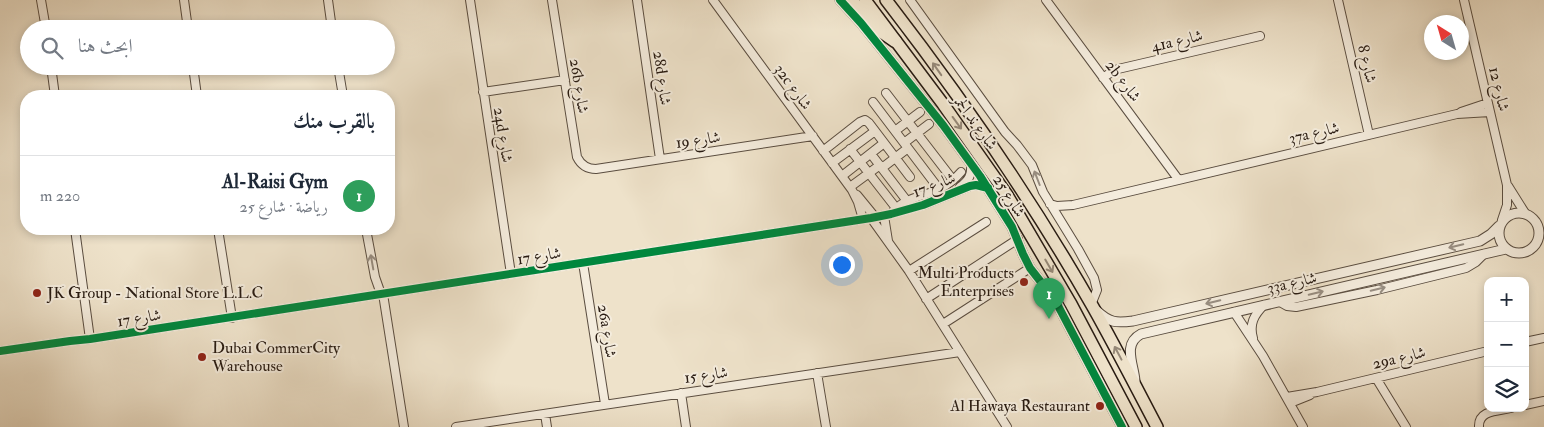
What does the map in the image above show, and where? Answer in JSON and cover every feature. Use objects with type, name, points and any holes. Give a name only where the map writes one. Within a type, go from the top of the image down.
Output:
[{"type":"highway","points":[[851,0],[878,29],[895,41]]},
{"type":"main road","name":"شارع ند الحمر","points":[[865,0],[986,164],[1025,224],[1071,304],[1136,427]]},
{"type":"main road","name":"شارع ند الحمر","points":[[886,0],[1000,158],[1040,220],[1092,306],[1157,427]]},
{"type":"main road","points":[[893,0],[910,32]]},
{"type":"street","points":[[41,0],[44,20]]},
{"type":"street","points":[[184,0],[187,20]]},
{"type":"street","points":[[328,0],[331,20]]},
{"type":"street","name":"24d شارع","points":[[470,0],[510,274]]},
{"type":"street","name":"28d شارع","points":[[637,0],[660,159]]},
{"type":"street","name":"32c شارع","points":[[713,0],[823,151],[861,199],[870,218]]},
{"type":"street","name":"شارع 25","points":[[840,0],[937,117],[988,188],[1012,227],[1022,254],[1030,268],[1055,300],[1122,427]]},
{"type":"street","points":[[910,0],[1005,132],[1032,165],[1040,186],[1096,282],[1096,294],[1092,306]]},
{"type":"street","name":"2b شارع","points":[[1046,0],[1178,179]]},
{"type":"street","name":"شارع 8","points":[[1338,0],[1369,135]]},
{"type":"street","name":"شارع 12","points":[[1464,0],[1507,185],[1506,206],[1501,223]]},
{"type":"street","name":"26b شارع","points":[[552,2],[577,157],[582,165],[587,168]]},
{"type":"street","name":"41a شارع","points":[[1103,78],[1118,70],[1260,36]]},
{"type":"street","points":[[52,75],[54,90]]},
{"type":"street","points":[[194,75],[197,90]]},
{"type":"street","points":[[340,75],[342,90]]},
{"type":"street","points":[[483,92],[565,80]]},
{"type":"street","points":[[886,93],[953,180]]},
{"type":"street","points":[[873,102],[939,189]]},
{"type":"street","name":"37a شارع","points":[[1050,204],[1058,206],[1073,204],[1457,114],[1488,103]]},
{"type":"street","points":[[842,176],[885,144],[920,112]]},
{"type":"street","name":"37a شارع","points":[[1457,114],[1490,112]]},
{"type":"street","points":[[823,151],[862,120],[867,121],[910,178]]},
{"type":"street","points":[[851,188],[869,173],[895,158],[917,133],[929,124]]},
{"type":"street","points":[[832,163],[875,131]]},
{"type":"street","name":"شارع 19","points":[[587,168],[596,169],[813,136]]},
{"type":"street","points":[[850,149],[869,173],[890,213],[906,201],[939,189],[961,172]]},
{"type":"street","points":[[871,154],[906,201]]},
{"type":"street","points":[[905,170],[934,155]]},
{"type":"street","name":"شارع 17","points":[[954,192],[969,179],[972,172],[971,164]]},
{"type":"street","name":"شارع 17","points":[[0,351],[232,318],[870,218],[923,205],[970,186],[976,185],[988,188]]},
{"type":"street","name":"شارع 12","points":[[1507,185],[1525,213]]},
{"type":"street","name":"32c شارع","points":[[851,188],[858,202],[909,271],[1007,427]]},
{"type":"street","points":[[1060,220],[1064,210],[1073,204]]},
{"type":"street","name":"32c شارع","points":[[888,241],[890,213]]},
{"type":"street","points":[[1525,213],[1540,222],[1540,243],[1530,250],[1520,253],[1513,252],[1506,249],[1499,239],[1501,223],[1511,214],[1525,213]]},
{"type":"street","points":[[909,271],[986,222]]},
{"type":"street","name":"33a شارع","points":[[1092,306],[1109,320],[1121,322],[1480,240],[1491,234],[1501,223]]},
{"type":"street","points":[[75,235],[90,339]]},
{"type":"street","points":[[219,235],[232,318]]},
{"type":"street","points":[[367,235],[375,277],[382,294],[404,427]]},
{"type":"street","points":[[926,299],[1018,239]]},
{"type":"street","name":"33a شارع","points":[[1136,386],[1130,352],[1132,341],[1138,336],[1506,249]]},
{"type":"street","name":"26a شارع","points":[[583,263],[605,404]]},
{"type":"street","points":[[943,324],[1030,268]]},
{"type":"street","points":[[1303,427],[1253,340],[1234,312],[1234,306],[1237,303],[1294,288],[1306,281]]},
{"type":"street","points":[[1253,340],[1251,329],[1253,320],[1257,312],[1264,305]]},
{"type":"street","points":[[1529,341],[1544,338]]},
{"type":"street","name":"شارع 17","points":[[0,357],[66,346],[90,339]]},
{"type":"street","name":"شارع 15","points":[[456,427],[960,352]]},
{"type":"street","name":"29a شارع","points":[[1288,400],[1484,352]]},
{"type":"street","points":[[818,373],[826,427]]},
{"type":"street","points":[[1379,377],[1406,427]]},
{"type":"street","points":[[681,393],[686,427]]},
{"type":"street","points":[[1529,405],[1544,401]]},
{"type":"street","points":[[1479,427],[1479,420],[1484,414],[1493,412]]},
{"type":"street","points":[[545,414],[547,427]]},
{"type":"cycle path","points":[[840,0],[861,23],[943,125],[980,176],[1012,227],[1030,268],[1055,300],[1122,427]]},
{"type":"cycle path","points":[[0,351],[90,339],[871,218],[923,205],[970,186],[976,185],[988,188]]},
{"type":"place","name":"Multi Products Enterprises","points":[[1024,282]]},
{"type":"place","name":"JK Group - National Store L.L.C","points":[[37,293]]},
{"type":"place","name":"Al-Raisi Gym","points":[[1049,319]]},
{"type":"place","name":"Dubai CommerCity Warehouse","points":[[202,357]]},
{"type":"place","name":"Al Hawaya Restaurant","points":[[1100,406]]}]
